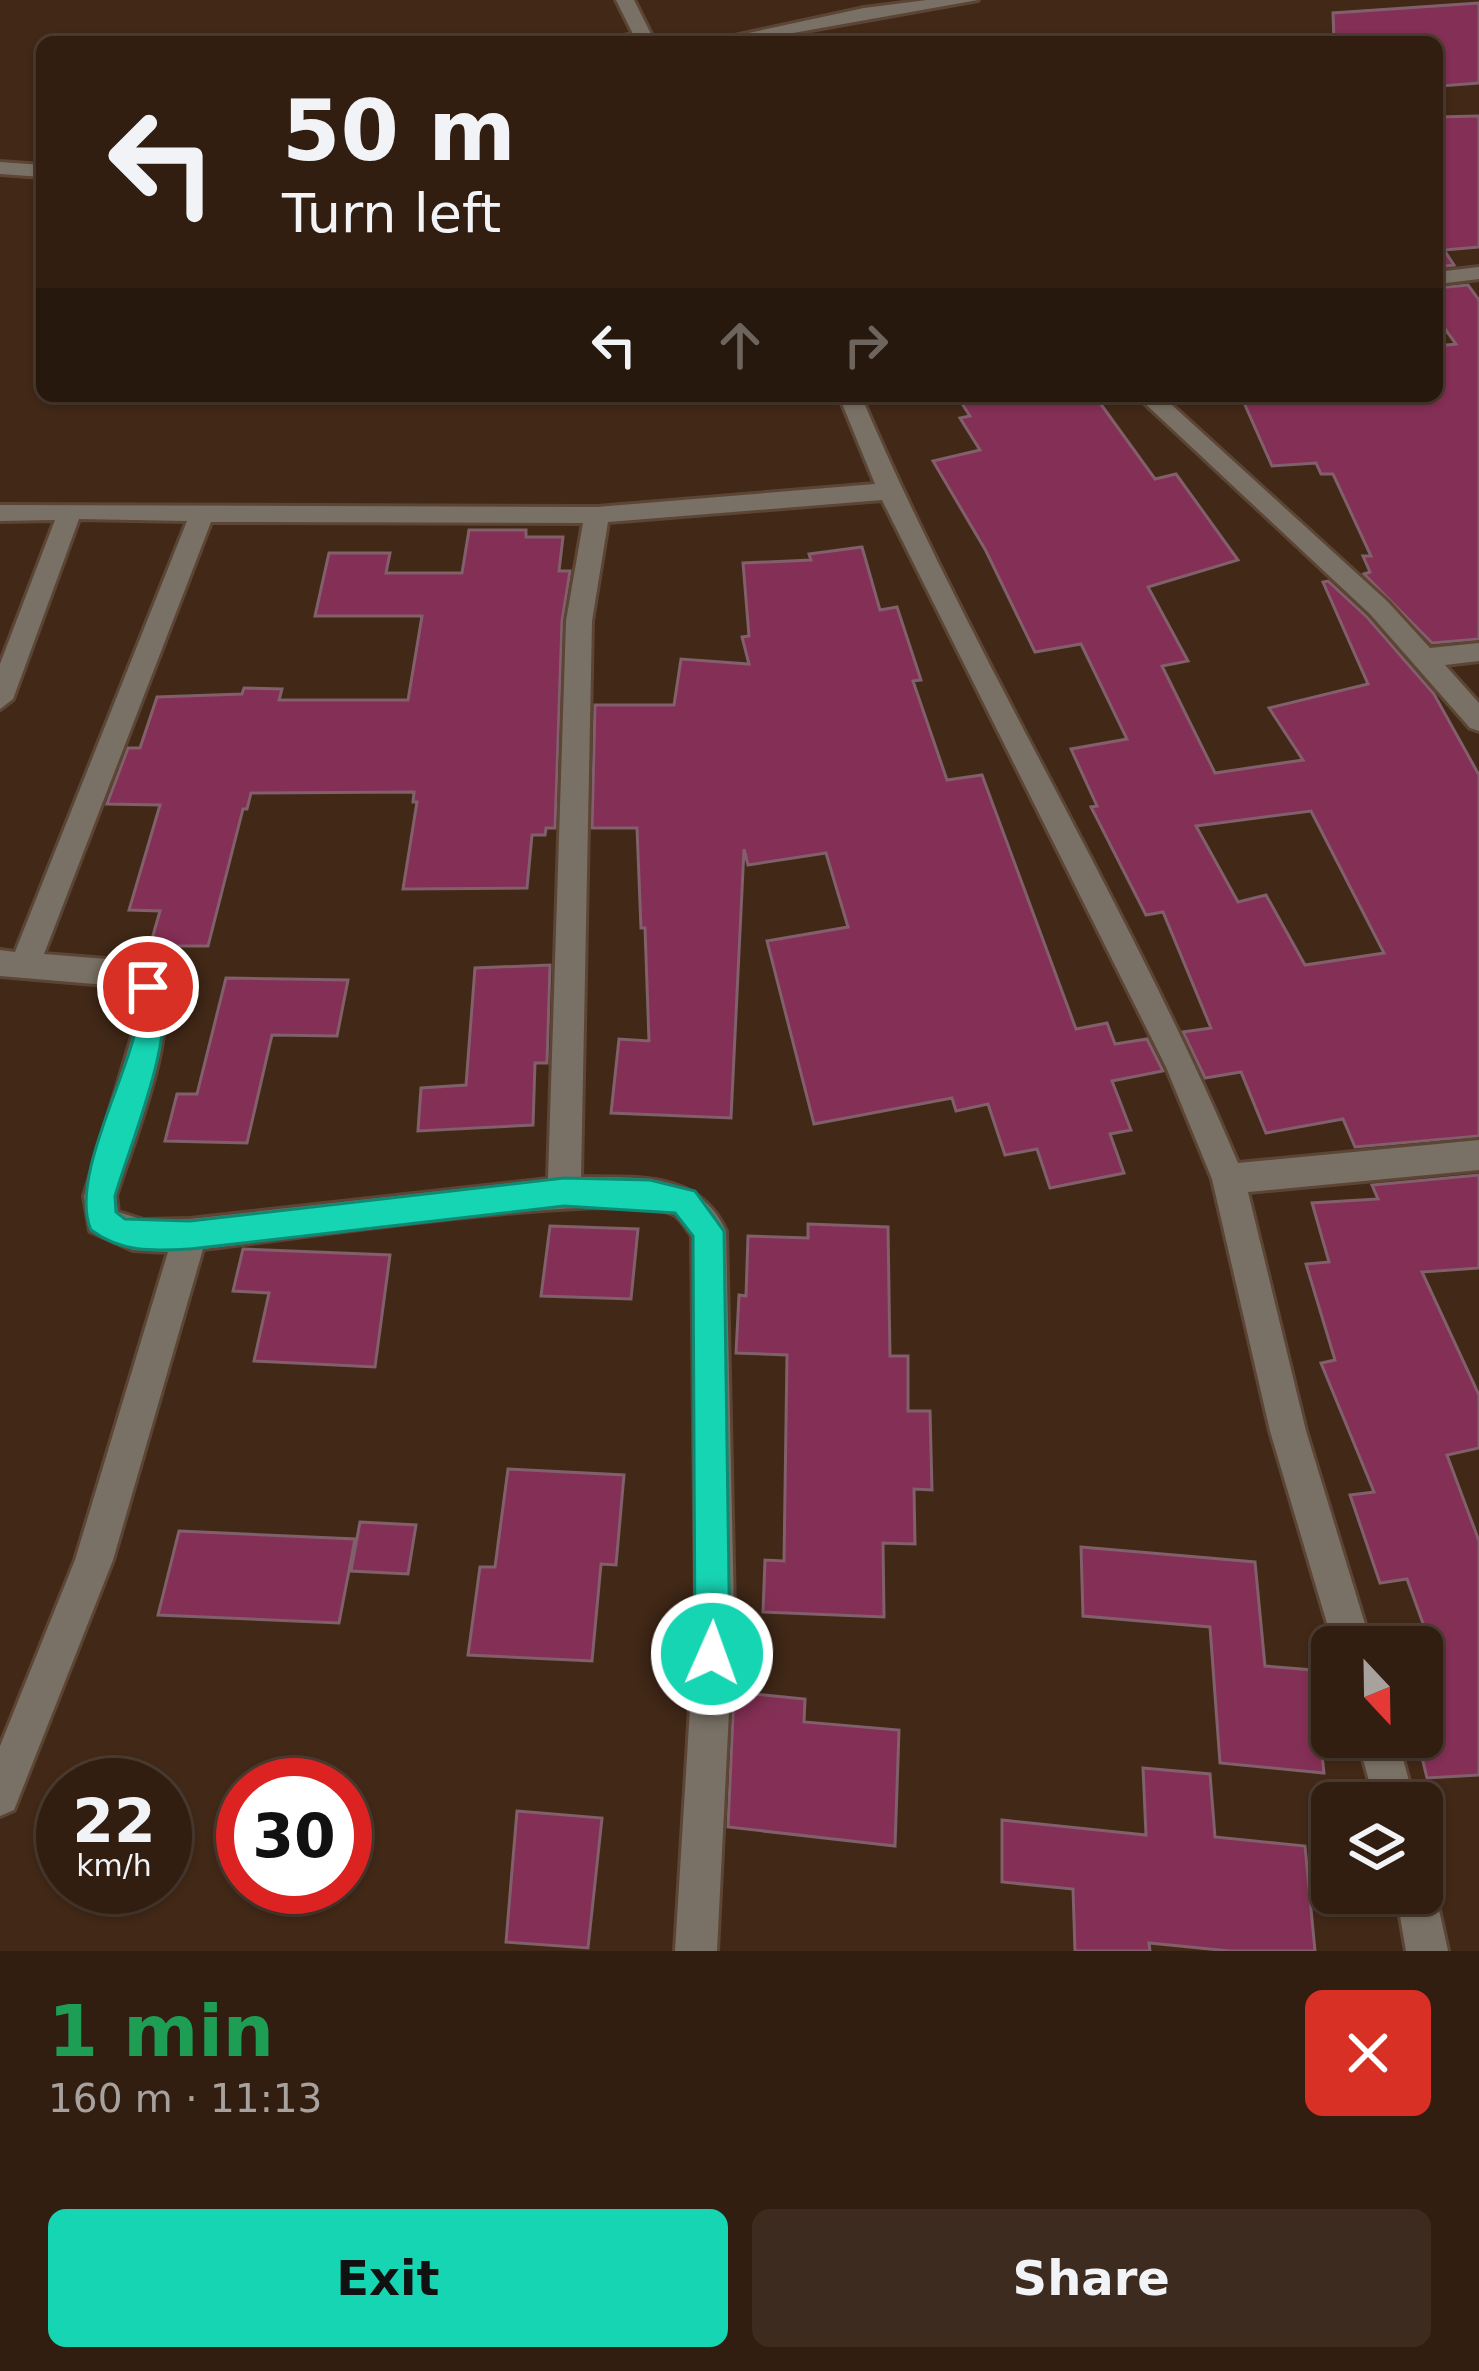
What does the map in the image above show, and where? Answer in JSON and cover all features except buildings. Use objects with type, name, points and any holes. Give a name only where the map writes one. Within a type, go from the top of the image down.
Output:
[{"type":"street","points":[[625,0],[643,36]]},
{"type":"street","points":[[747,36],[864,13],[969,0]]},
{"type":"street","points":[[0,168],[36,171]]},
{"type":"street","points":[[1443,277],[1479,274]]},
{"type":"street","points":[[853,402],[890,491],[1180,1063],[1228,1179],[1288,1431],[1347,1626]]},
{"type":"street","points":[[1155,402],[1379,608],[1479,721]]},
{"type":"street","points":[[0,513],[597,515],[890,491]]},
{"type":"street","points":[[0,699],[70,511]]},
{"type":"street","points":[[202,514],[13,963],[106,972],[148,987],[152,1020],[100,1196],[102,1220],[118,1232],[151,1237],[190,1235],[564,1192],[650,1194],[684,1201],[709,1231],[715,1612],[696,1951]]},
{"type":"street","points":[[564,1192],[579,621],[597,515]]},
{"type":"street","points":[[1427,658],[1479,652]]},
{"type":"street","points":[[1228,1179],[1479,1155]]},
{"type":"street","points":[[0,1796],[94,1560],[190,1235]]},
{"type":"street","points":[[1421,1914],[1427,1951]]},
{"type":"route","points":[[148,987],[152,1020],[100,1196],[102,1220],[118,1232],[151,1237],[190,1235],[564,1192],[650,1194],[684,1201],[709,1231],[712,1654]]}]
